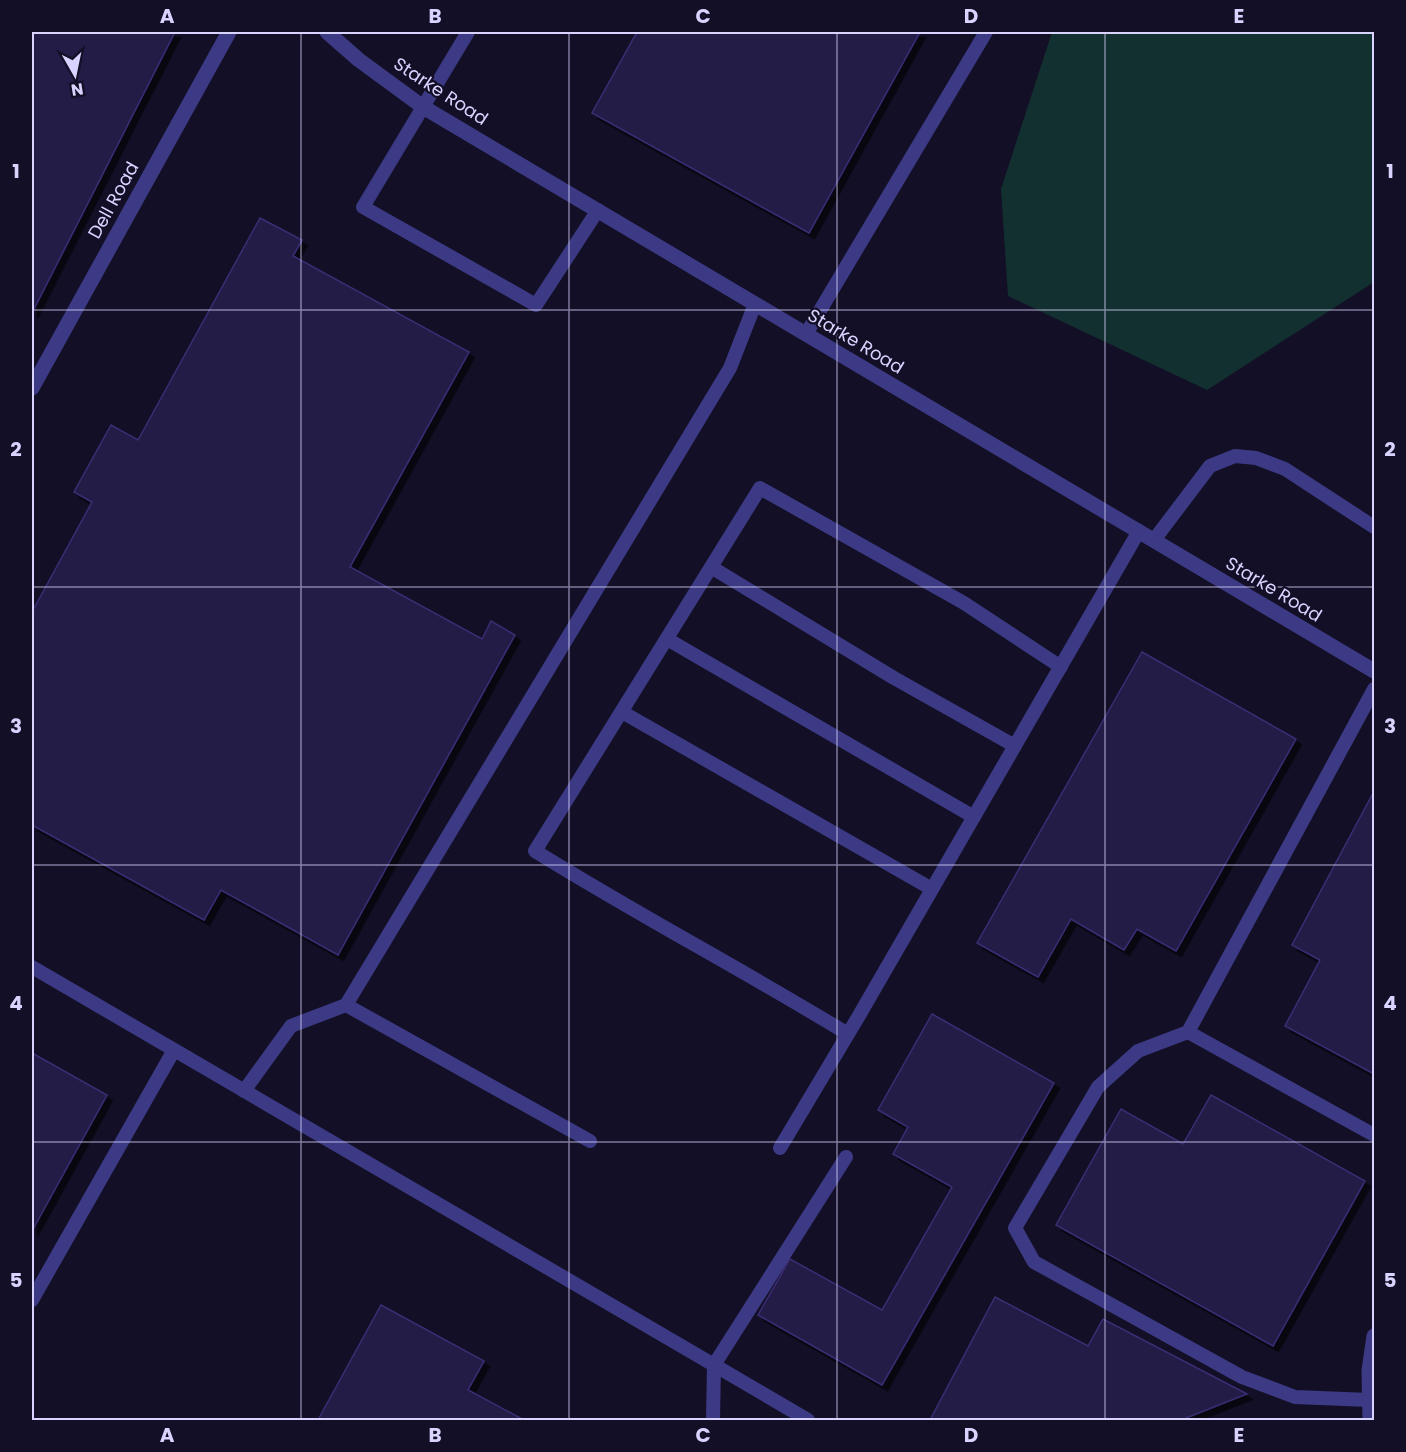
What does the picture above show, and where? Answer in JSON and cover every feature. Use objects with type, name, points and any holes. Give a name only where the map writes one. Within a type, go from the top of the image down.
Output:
[{"type":"street","name":"Dell Road","points":[[32,388],[35,372],[229,32]]},
{"type":"street","name":"Starke Road","points":[[327,32],[359,60],[423,107],[1154,540],[1374,667]]},
{"type":"street","points":[[1370,1420],[1369,1370],[1374,1336]]},
{"type":"lane","points":[[468,32],[363,207],[536,305],[597,210]]},
{"type":"lane","points":[[807,334],[986,32]]},
{"type":"lane","points":[[244,1091],[291,1026],[345,1005],[730,368],[755,303]]},
{"type":"lane","points":[[1154,540],[1210,466],[1235,456],[1256,458],[1285,469],[1374,526]]},
{"type":"lane","points":[[848,1034],[788,997],[593,887],[535,851],[760,488],[964,603],[1061,667]]},
{"type":"lane","points":[[780,1148],[933,889],[1139,531]]},
{"type":"lane","points":[[711,567],[894,678],[1015,746]]},
{"type":"lane","points":[[667,639],[974,817]]},
{"type":"lane","points":[[1369,1401],[1295,1397],[1242,1377],[1034,1262],[1015,1228],[1098,1087],[1138,1052],[1188,1032],[1374,688]]},
{"type":"lane","points":[[622,712],[933,889]]},
{"type":"lane","points":[[32,967],[808,1420]]},
{"type":"lane","points":[[345,1005],[590,1141]]},
{"type":"lane","points":[[1188,1032],[1374,1135]]},
{"type":"lane","points":[[32,1300],[174,1050]]},
{"type":"lane","points":[[712,1420],[714,1365],[846,1157]]},
{"type":"green space","points":[[1052,32],[1374,32],[1374,282],[1207,390],[1008,296],[1001,189]]},
{"type":"building","points":[[32,32],[175,32],[32,313]]},
{"type":"building","points":[[637,32],[920,32],[809,233],[592,113]]},
{"type":"building","points":[[260,218],[302,240],[293,256],[469,352],[350,567],[482,639],[491,621],[515,635],[338,955],[221,890],[204,920],[32,825],[32,612],[92,502],[74,492],[111,425],[138,440]]},
{"type":"building","points":[[1142,652],[1296,739],[1176,951],[1137,929],[1124,950],[1071,919],[1038,977],[977,943]]},
{"type":"building","points":[[1372,795],[1374,796],[1374,1074],[1285,1026],[1320,960],[1292,945]]},
{"type":"building","points":[[932,1014],[1054,1083],[882,1385],[758,1315],[790,1259],[882,1310],[952,1187],[893,1154],[908,1127],[878,1110]]},
{"type":"building","points":[[32,1053],[107,1095],[32,1231]]},
{"type":"building","points":[[1211,1095],[1365,1181],[1273,1346],[1056,1225],[1121,1109],[1183,1144]]},
{"type":"building","points":[[995,1297],[1088,1346],[1103,1319],[1247,1394],[1181,1420],[930,1420]]},
{"type":"building","points":[[381,1305],[484,1361],[468,1390],[524,1420],[318,1420]]}]
